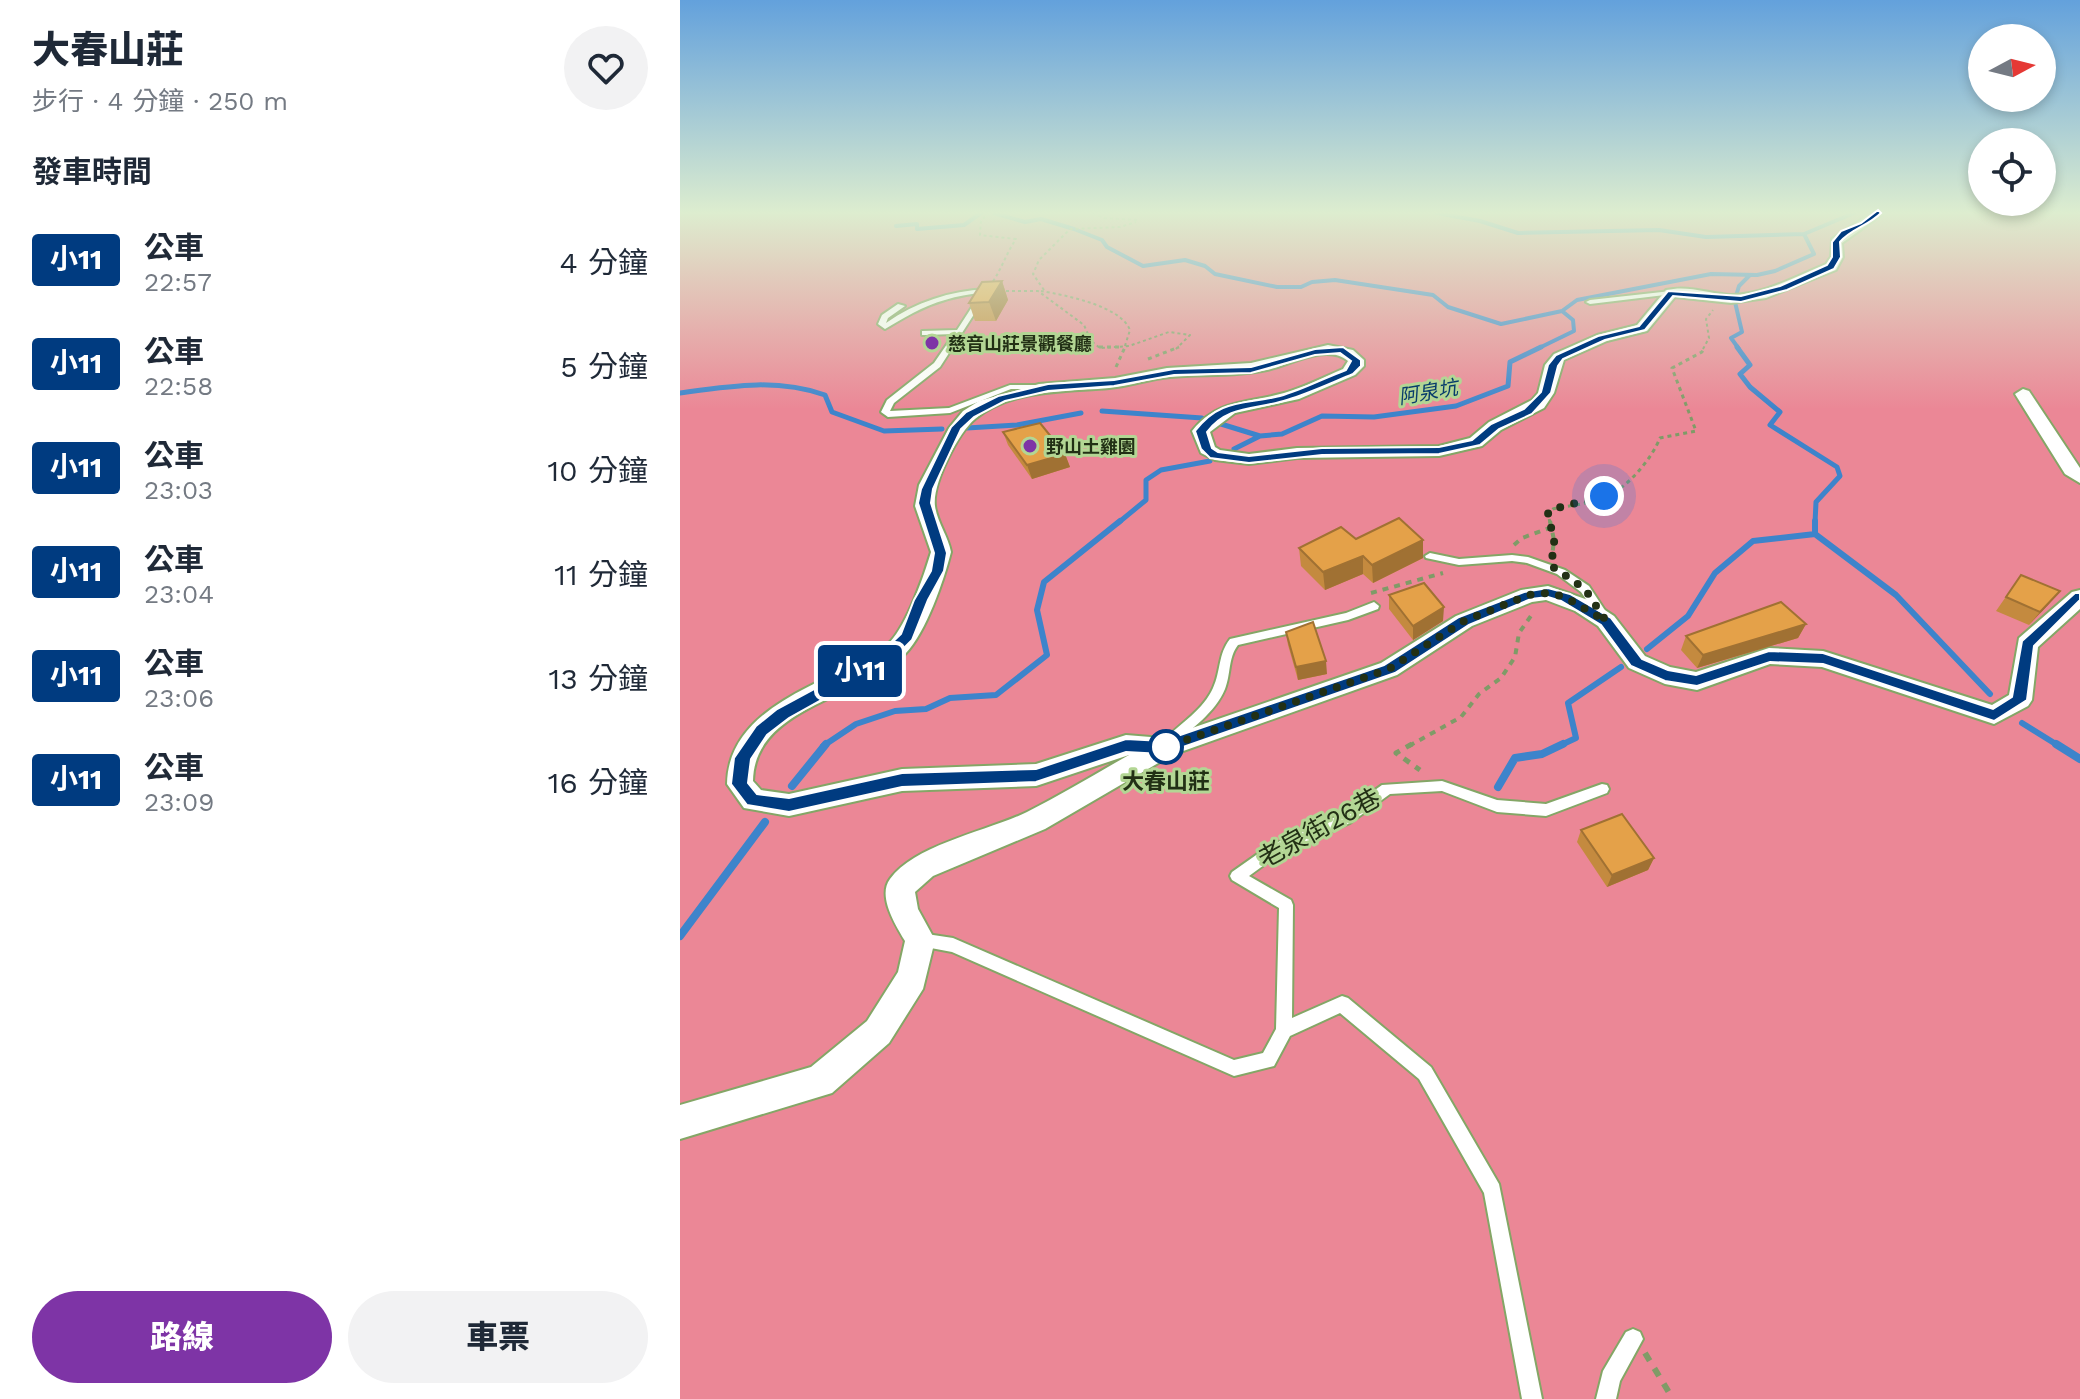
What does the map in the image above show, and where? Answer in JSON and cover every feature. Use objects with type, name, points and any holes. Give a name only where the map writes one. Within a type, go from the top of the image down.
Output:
[{"type":"street","points":[[1163,748],[1126,745],[1036,775],[902,780],[789,805],[753,800],[740,784],[743,758],[762,730],[783,713],[886,657],[907,637],[921,600],[937,571],[941,553],[924,503],[927,489],[956,427],[970,414],[1002,399],[1048,388],[1114,383],[1174,372],[1251,370],[1315,352],[1343,350],[1356,360],[1356,366],[1349,372],[1283,398],[1233,407],[1213,417],[1201,431],[1207,449],[1215,455],[1249,459],[1322,452],[1439,451],[1476,442],[1495,426],[1528,412],[1546,393],[1553,365],[1559,357],[1602,338],[1642,328],[1671,293],[1741,299],[1761,295],[1803,278]]},
{"type":"street","points":[[2023,394],[2071,470],[2080,477]]},
{"type":"street","points":[[680,1122],[820,1081],[878,1032],[912,978],[920,940],[904,912],[900,888],[923,867],[1035,821],[1163,748],[1389,669],[1464,621],[1529,595],[1548,593],[1565,597],[1606,621],[1637,662],[1665,675],[1697,681],[1769,656],[1823,659],[1994,715],[2020,700],[2027,644],[2080,597]]},
{"type":"lane","points":[[901,306],[885,317],[882,324],[885,327],[916,309],[958,292],[986,291],[961,332],[925,333]]},
{"type":"lane","points":[[1590,302],[1671,293]]},
{"type":"lane","points":[[956,332],[937,365],[890,402],[885,412],[950,410],[1010,387],[1048,388]]},
{"type":"lane","points":[[1430,556],[1482,562],[1512,558],[1561,572],[1585,589],[1606,621]]},
{"type":"lane","points":[[1163,748],[1217,693],[1222,681],[1224,657],[1234,642],[1348,616],[1374,606]]},
{"type":"lane","name":"老泉街26巷","points":[[1284,1030],[1286,905],[1237,876],[1274,850],[1345,819],[1387,789],[1442,786],[1497,806],[1546,810],[1602,789]]},
{"type":"lane","points":[[920,940],[953,945],[1234,1068],[1268,1060],[1284,1030],[1342,1004],[1425,1073],[1493,1190],[1532,1399]]},
{"type":"lane","points":[[1606,1399],[1610,1378],[1633,1339]]},
{"type":"path","points":[[990,289],[996,278]]},
{"type":"path","points":[[1036,278],[1044,290]]},
{"type":"path","points":[[996,291],[1044,290],[1099,306],[1124,321],[1130,329],[1124,356],[1114,372],[1127,367]]},
{"type":"path","points":[[1038,291],[1084,325],[1094,346],[1125,346],[1167,332],[1181,331],[1190,335],[1181,347],[1141,362]]},
{"type":"path","points":[[1561,572],[1550,565],[1555,546],[1548,513],[1553,509],[1615,493],[1645,462],[1658,446],[1660,438],[1696,431],[1672,368],[1702,352],[1709,338],[1706,319],[1718,297]]},
{"type":"path","points":[[1363,597],[1482,562],[1490,555],[1509,549],[1522,538],[1553,527]]},
{"type":"path","points":[[1442,786],[1396,753],[1461,717],[1479,694],[1501,678],[1515,657],[1521,628],[1531,619],[1534,607],[1548,593]]},
{"type":"path","points":[[1633,1339],[1673,1399]]},
{"type":"shaded area","points":[[680,278],[2080,278],[2080,1399],[680,1399]]},
{"type":"building","points":[[1002,281],[989,302],[969,303],[982,282]]},
{"type":"building","points":[[1040,423],[1065,454],[1027,465],[1003,432]]},
{"type":"building","points":[[1399,518],[1423,540],[1372,565],[1363,556],[1323,572],[1299,548],[1341,527],[1356,539]]},
{"type":"building","points":[[2021,575],[2060,591],[2040,612],[2006,597]]},
{"type":"building","points":[[1424,583],[1444,607],[1413,626],[1389,595]]},
{"type":"building","points":[[1781,602],[1806,624],[1703,655],[1686,636]]},
{"type":"building","points":[[1313,622],[1326,661],[1296,667],[1286,632]]},
{"type":"building","points":[[1622,814],[1654,858],[1612,875],[1581,830]]},
{"type":"waterway","points":[[1235,278],[1277,287],[1301,287],[1312,282],[1335,280],[1433,295],[1448,307],[1501,324],[1562,311]]},
{"type":"waterway","name":"阿泉坑","points":[[1562,311],[1577,300],[1689,278]]},
{"type":"waterway","points":[[1736,296],[1739,286],[1747,278]]},
{"type":"waterway","points":[[1735,302],[1742,332],[1731,338],[1739,349]]},
{"type":"waterway","name":"阿泉坑","points":[[1537,349],[1574,331],[1573,320],[1562,311]]},
{"type":"waterway","name":"阿泉坑","points":[[1260,436],[1282,434],[1322,416],[1374,417],[1456,406],[1508,386],[1510,362],[1541,347]]},
{"type":"waterway","points":[[1737,347],[1750,365],[1740,374],[1750,387],[1780,412],[1770,425],[1837,467],[1840,476],[1816,502],[1815,523]]},
{"type":"waterway","points":[[680,393],[753,385],[789,387],[825,395],[832,412],[884,431],[942,429]]},
{"type":"waterway","points":[[1102,411],[1202,418]]},
{"type":"waterway","points":[[967,428],[1017,425],[1081,413]]},
{"type":"waterway","points":[[1221,424],[1260,436]]},
{"type":"waterway","name":"阿泉坑","points":[[1234,449],[1260,436]]},
{"type":"waterway","name":"阿泉坑","points":[[1118,523],[1146,500],[1146,480],[1161,470],[1210,461]]},
{"type":"waterway","name":"阿泉坑","points":[[826,744],[856,724],[895,711],[926,709],[950,698],[996,695],[1047,655],[1037,610],[1044,582],[1120,521]]},
{"type":"waterway","points":[[1815,523],[1815,534]]},
{"type":"waterway","points":[[1647,649],[1688,616],[1715,573],[1753,541],[1815,534]]},
{"type":"waterway","points":[[1815,534],[1896,595],[1990,694]]},
{"type":"waterway","points":[[1559,746],[1576,738],[1568,703],[1621,667]]},
{"type":"waterway","points":[[2022,723],[2059,746]]},
{"type":"waterway","name":"阿泉坑","points":[[792,786],[826,744]]},
{"type":"waterway","points":[[1498,787],[1515,758],[1542,754],[1563,744]]},
{"type":"waterway","points":[[2056,744],[2080,759]]},
{"type":"waterway","name":"阿泉坑","points":[[680,936],[765,822]]},
{"type":"bus line","name":"小11","points":[[1805,278],[1783,288],[1741,299],[1689,292],[1671,293],[1642,328],[1602,338],[1559,357],[1553,365],[1546,393],[1528,412],[1495,426],[1476,442],[1439,451],[1297,453],[1249,459],[1215,455],[1207,449],[1201,431],[1213,417],[1233,407],[1283,398],[1349,372],[1356,366],[1356,360],[1343,350],[1315,352],[1251,370],[1174,372],[1114,383],[1048,388],[1002,399],[970,414],[956,427],[927,489],[924,503],[941,553],[937,571],[921,600],[907,637],[886,657],[783,713],[762,730],[743,758],[740,784],[753,800],[789,805],[902,780],[1036,775],[1126,745],[1163,748],[1389,669],[1464,621],[1529,595],[1548,593],[1565,597],[1606,621],[1637,662],[1665,675],[1697,681],[1769,656],[1823,659],[1994,715],[2020,700],[2027,644],[2080,597]]},
{"type":"place","name":"慈音山莊景觀餐廳","points":[[932,343]]},
{"type":"place","name":"野山土雞園","points":[[1030,446]]},
{"type":"place","name":"大春山莊","points":[[1166,747]]},
{"type":"route","points":[[1166,747],[1163,748],[1389,669],[1464,621],[1529,595],[1548,593],[1565,597],[1606,621],[1585,589],[1550,565],[1555,546],[1548,513],[1604,496]]}]
